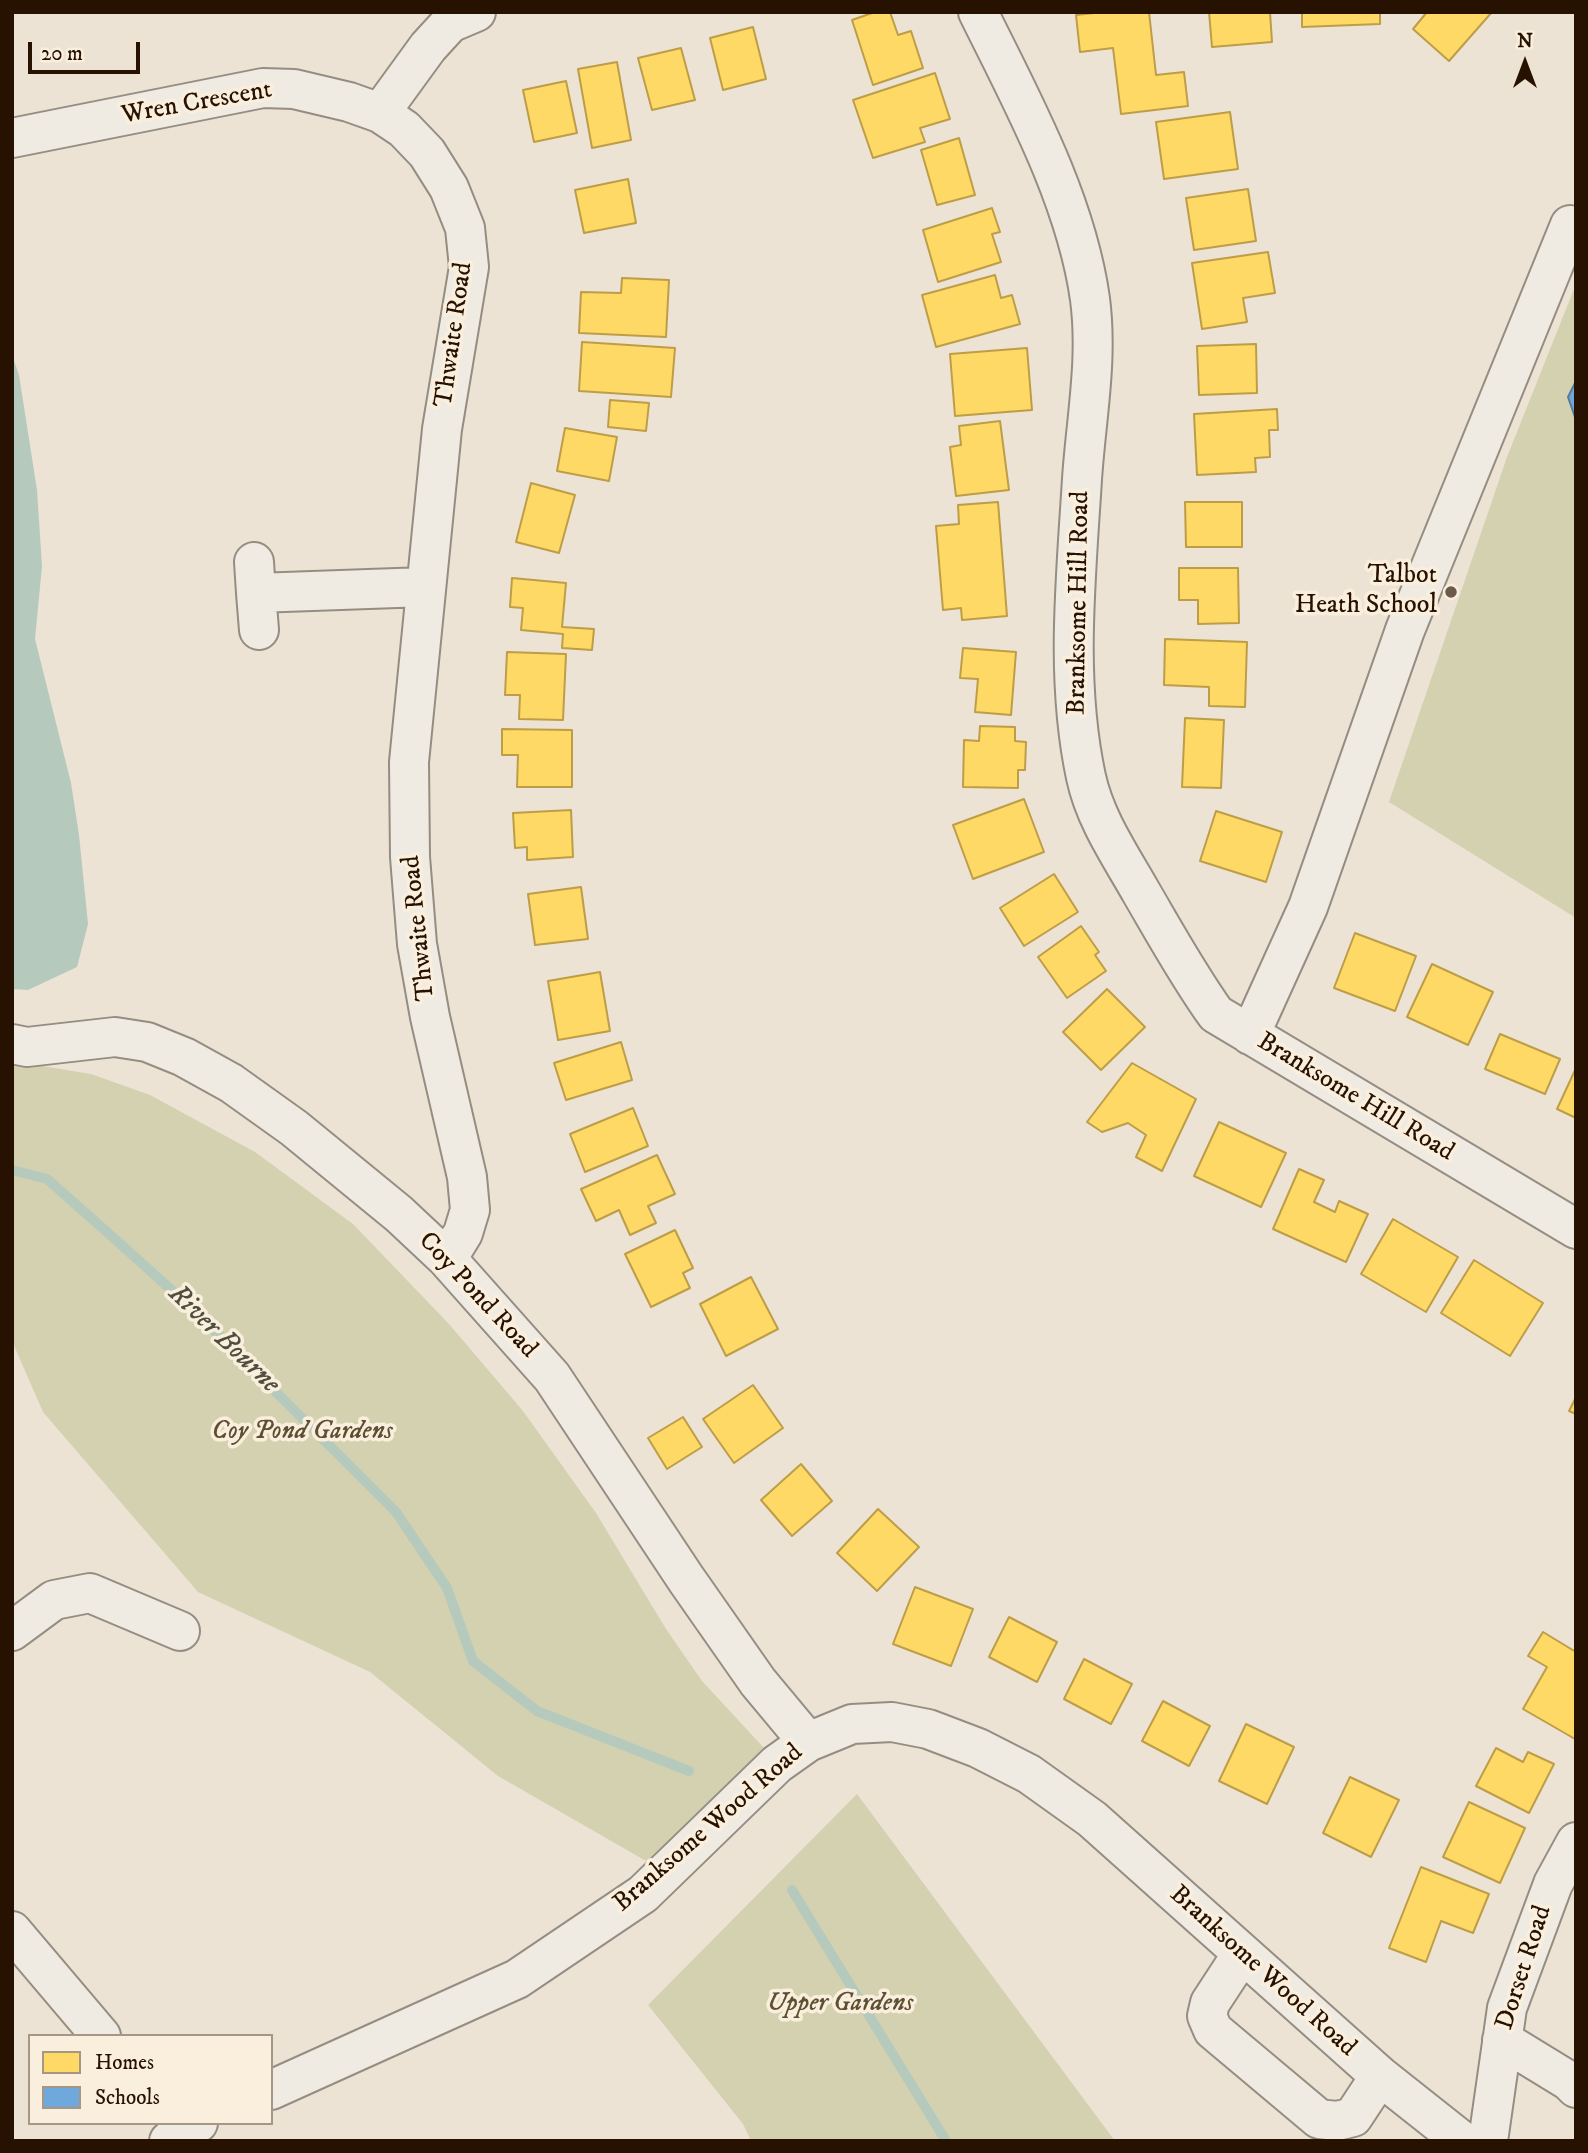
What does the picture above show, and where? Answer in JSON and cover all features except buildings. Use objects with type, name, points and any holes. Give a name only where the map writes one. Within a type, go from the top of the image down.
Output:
[{"type":"street","points":[[380,113],[428,47],[450,23],[476,12]]},
{"type":"street","name":"Branksome Hill Road","points":[[978,12],[1034,128],[1061,193],[1078,242],[1090,298],[1093,342],[1075,598],[1074,678],[1086,779],[1101,823],[1193,982],[1216,1014],[1576,1229]]},
{"type":"street","name":"Wren Crescent","points":[[12,138],[263,88],[313,93],[380,113]]},
{"type":"street","name":"Thwaite Road","points":[[380,113],[404,129],[427,153],[449,188],[466,228],[469,267],[442,429],[409,762],[411,869],[417,944],[430,1017],[467,1177],[470,1210],[463,1233],[447,1259]]},
{"type":"street","points":[[1250,1035],[1308,907],[1405,630],[1570,225]]},
{"type":"street","points":[[256,595],[425,587]]},
{"type":"street","name":"Coy Pond Road","points":[[12,1044],[27,1047],[115,1037],[147,1042],[184,1057],[231,1083],[294,1128],[399,1214],[447,1259],[552,1377],[758,1682],[808,1742]]},
{"type":"street","points":[[12,1631],[54,1600],[90,1593],[180,1631]]},
{"type":"street","name":"Branksome Wood Road","points":[[273,2089],[517,1979],[643,1894],[777,1764],[808,1742],[852,1724],[892,1723],[928,1729],[978,1748],[1029,1774],[1091,1819],[1380,2076],[1462,2141]]},
{"type":"street","name":"Dorset Road","points":[[1488,2141],[1507,2008],[1553,1884],[1576,1842]]},
{"type":"street","points":[[12,1931],[99,2034]]},
{"type":"street","points":[[1242,1954],[1210,2003],[1207,2016],[1213,2030],[1319,2119],[1337,2121],[1353,2117],[1380,2076]]},
{"type":"street","points":[[1502,2040],[1576,2088]]},
{"type":"green space","points":[[1576,284],[1576,918],[1389,802],[1507,457]]},
{"type":"green space","name":"Coy Pond Gardens","points":[[12,1061],[91,1074],[150,1095],[255,1152],[353,1224],[449,1324],[523,1411],[596,1513],[666,1629],[702,1681],[764,1748],[653,1865],[498,1776],[370,1672],[198,1592],[43,1412],[12,1341]]},
{"type":"green space","name":"Upper Gardens","points":[[857,1794],[1115,2141],[751,2141],[743,2124],[648,2005]]},
{"type":"shaded area","points":[[12,355],[19,375],[37,490],[42,566],[35,639],[71,783],[88,924],[77,967],[28,990],[12,989]]},
{"type":"waterway","name":"River Bourne","points":[[12,1170],[47,1179],[107,1232],[196,1312],[396,1512],[447,1588],[473,1661],[537,1711],[689,1771]]},
{"type":"waterway","name":"River Bourne","points":[[792,1890],[946,2141]]},
{"type":"place","name":"Talbot Heath School","points":[[1451,592]]}]
